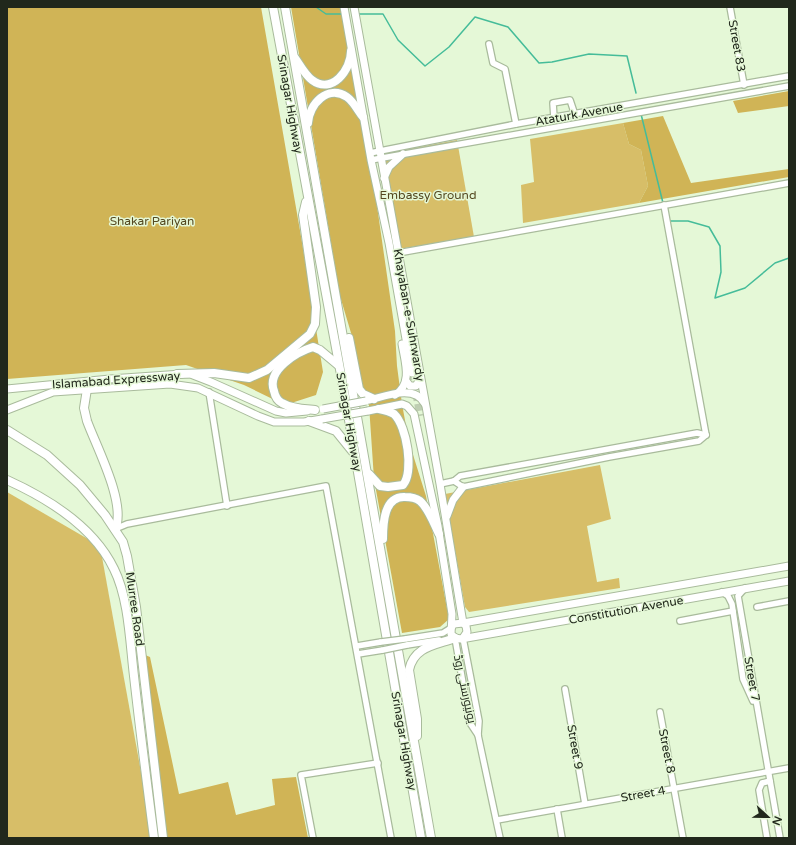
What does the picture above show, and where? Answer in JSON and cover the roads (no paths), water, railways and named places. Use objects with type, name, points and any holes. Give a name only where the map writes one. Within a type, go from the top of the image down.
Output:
[{"type":"highway","name":"Srinagar Highway","points":[[273,7],[355,454],[421,838]]},
{"type":"highway","name":"Srinagar Highway","points":[[286,10],[431,838]]},
{"type":"highway","points":[[293,54],[307,76],[322,84],[334,82],[344,74],[350,64],[351,51]]},
{"type":"highway","points":[[307,130],[308,118],[313,105],[325,95],[333,93],[341,94],[349,99],[363,117]]},
{"type":"highway","points":[[177,374],[214,372],[249,378],[267,370],[310,334],[315,324],[316,307],[303,215],[307,198]]},
{"type":"highway","points":[[339,312],[347,330],[359,389],[363,394],[374,399]]},
{"type":"highway","points":[[319,410],[288,406],[280,402],[273,388],[276,372],[302,350],[313,347],[320,350],[338,365]]},
{"type":"highway","points":[[87,389],[85,403],[86,414],[116,502],[118,517],[115,529]]},
{"type":"highway","points":[[368,472],[374,481],[380,486],[403,486],[408,477],[408,455],[401,424],[394,415],[379,409]]},
{"type":"highway","points":[[310,421],[336,431],[355,454]]},
{"type":"highway","name":"Murree Road","points":[[7,430],[38,449],[61,467],[80,485],[105,514],[122,542],[132,580],[163,838]]},
{"type":"highway","name":"Murree Road","points":[[7,480],[43,499],[71,518],[88,532],[100,546],[114,568],[120,582],[131,652],[154,838]]},
{"type":"highway","points":[[382,557],[384,516],[395,500],[401,497],[411,497],[420,501],[427,509],[439,534]]},
{"type":"highway","points":[[416,749],[417,720],[410,680],[411,663],[416,654],[422,649],[457,638]]},
{"type":"highway","points":[[131,652],[141,651]]},
{"type":"main road","points":[[344,7],[370,156],[389,243],[412,373]]},
{"type":"main road","name":"Khayaban-e-Suhrwardy","points":[[354,7],[380,158],[440,484],[463,623]]},
{"type":"main road","points":[[384,178],[389,167],[403,154]]},
{"type":"main road","points":[[383,220],[384,240],[402,342],[406,381],[403,388],[395,395]]},
{"type":"main road","name":"Islamabad Expressway","points":[[7,389],[177,374],[201,378],[276,411],[290,413],[319,410],[395,395],[413,393],[420,397],[426,406]]},
{"type":"main road","points":[[406,381],[410,386],[416,386],[420,378]]},
{"type":"main road","name":"Islamabad Expressway","points":[[7,410],[53,392],[170,384],[187,385],[209,392],[266,420],[281,422],[310,421],[402,404],[413,411],[418,419],[439,534]]},
{"type":"main road","points":[[7,394],[33,386]]},
{"type":"main road","points":[[7,403],[14,404],[35,398]]},
{"type":"main road","points":[[446,518],[453,500],[463,488]]},
{"type":"main road","points":[[439,534],[452,614],[451,628],[457,638],[467,632],[466,626],[463,623],[456,623],[451,628]]},
{"type":"main road","name":"Constitution Avenue","points":[[463,623],[789,566]]},
{"type":"main road","name":"Constitution Avenue","points":[[457,638],[789,581]]},
{"type":"main road","points":[[450,601],[459,599]]},
{"type":"street","name":"Street 83","points":[[730,7],[744,85]]},
{"type":"street","points":[[489,44],[493,63],[505,69],[516,124]]},
{"type":"street","name":"Ataturk Avenue","points":[[370,156],[379,151],[516,124],[789,76]]},
{"type":"street","name":"Ataturk Avenue","points":[[370,156],[380,158],[789,86]]},
{"type":"street","points":[[724,88],[726,97]]},
{"type":"street","points":[[554,118],[553,103],[570,100],[575,114]]},
{"type":"street","points":[[398,253],[789,183]]},
{"type":"street","points":[[664,205],[706,435]]},
{"type":"street","points":[[209,392],[227,506]]},
{"type":"street","points":[[440,484],[454,481],[460,476],[697,434],[706,435]]},
{"type":"street","points":[[454,481],[463,488],[609,457],[699,441],[706,435]]},
{"type":"street","points":[[607,450],[609,457]]},
{"type":"street","points":[[597,452],[598,460]]},
{"type":"street","points":[[115,529],[127,524],[326,486],[357,646],[391,838]]},
{"type":"street","name":"Street 7","points":[[745,588],[738,596],[780,838]]},
{"type":"street","points":[[722,592],[731,601],[743,679],[757,708]]},
{"type":"street","points":[[757,607],[789,601]]},
{"type":"street","points":[[680,621],[733,611]]},
{"type":"street","points":[[357,646],[443,633],[451,628]]},
{"type":"street","name":"Constitution Avenue","points":[[358,654],[457,638]]},
{"type":"street","name":"یونیورسٹی روڈ","points":[[457,638],[470,723],[478,735]]},
{"type":"street","name":"یونیورسٹی روڈ","points":[[457,638],[479,721],[478,735]]},
{"type":"street","name":"Street 9","points":[[565,689],[585,804]]},
{"type":"street","name":"Street 8","points":[[660,712],[683,838]]},
{"type":"street","points":[[478,735],[500,838]]},
{"type":"street","points":[[313,838],[300,775],[378,763]]},
{"type":"street","name":"Street 4","points":[[497,820],[789,768]]},
{"type":"street","points":[[767,838],[758,790],[762,783],[770,781]]},
{"type":"street","points":[[557,809],[562,838]]},
{"type":"waterway","points":[[316,7],[326,14],[343,14]]},
{"type":"waterway","points":[[357,14],[383,14],[398,40],[425,66],[449,47],[475,17],[508,27],[539,63],[552,62],[589,54],[627,56],[636,93]]},
{"type":"waterway","points":[[641,114],[663,203]]},
{"type":"waterway","points":[[669,221],[688,221],[709,227],[720,246],[721,272],[715,298],[745,288],[775,263],[789,258]]},
{"type":"tunnel","points":[[412,373],[420,416]]},
{"type":"park label","name":"Embassy Ground","points":[[428,195]]},
{"type":"park label","name":"Shakar Pariyan","points":[[152,221]]}]
